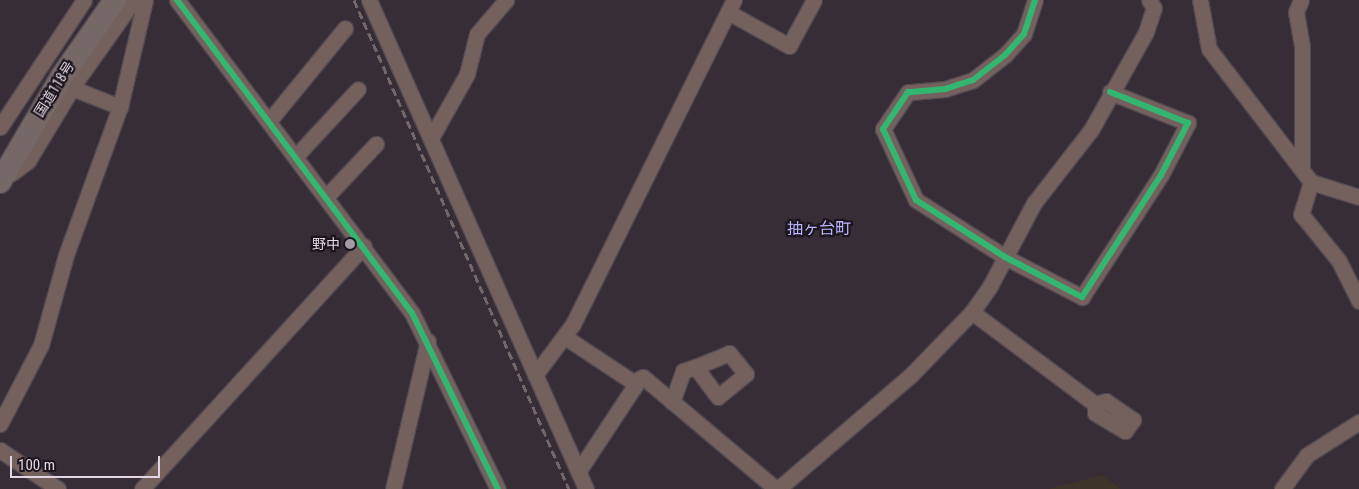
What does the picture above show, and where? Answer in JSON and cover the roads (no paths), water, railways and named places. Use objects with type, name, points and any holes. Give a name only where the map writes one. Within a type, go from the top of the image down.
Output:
[{"type":"highway","name":"国道118号","points":[[2,170],[80,38],[100,0]]},
{"type":"highway","name":"国道118号","points":[[80,38],[115,0]]},
{"type":"street","points":[[0,127],[84,0]]},
{"type":"street","points":[[2,170],[12,173],[28,161],[72,88],[134,0]]},
{"type":"street","points":[[0,424],[41,345],[66,255],[120,107],[145,0]]},
{"type":"street","points":[[176,0],[364,246],[428,341],[498,489]]},
{"type":"street","points":[[369,0],[586,489]]},
{"type":"street","points":[[431,138],[467,74],[477,34],[506,0]]},
{"type":"street","points":[[535,375],[565,337],[731,6],[789,46],[814,0]]},
{"type":"street","points":[[1035,0],[1024,34],[1005,55],[973,80],[945,89],[908,92],[883,128],[916,200],[1005,257],[1082,297],[1161,175],[1188,123],[1110,92]]},
{"type":"street","points":[[578,472],[633,382],[643,377],[777,489],[910,376],[972,312],[1034,204],[1091,130],[1110,92],[1146,32],[1154,8],[1149,0]]},
{"type":"street","points":[[1200,0],[1209,48],[1311,182],[1359,197]]},
{"type":"street","points":[[1301,0],[1296,12],[1302,46],[1302,169]]},
{"type":"street","points":[[269,120],[345,28]]},
{"type":"street","points":[[72,88],[120,107]]},
{"type":"street","points":[[296,156],[358,89]]},
{"type":"street","points":[[326,197],[376,144]]},
{"type":"street","points":[[1311,182],[1301,214],[1339,261],[1359,301]]},
{"type":"street","points":[[142,489],[364,246]]},
{"type":"street","points":[[972,312],[1095,404]]},
{"type":"street","points":[[565,337],[633,382]]},
{"type":"street","points":[[393,489],[428,341]]},
{"type":"street","points":[[672,402],[683,371],[695,367]]},
{"type":"street","points":[[1282,489],[1307,455],[1359,422]]},
{"type":"street","points":[[0,450],[58,489]]},
{"type":"railway","points":[[354,0],[569,489]]},
{"type":"place","name":"野中","points":[[350,244]]},
{"type":"district","name":"抽ヶ台町","points":[[819,229]]}]
